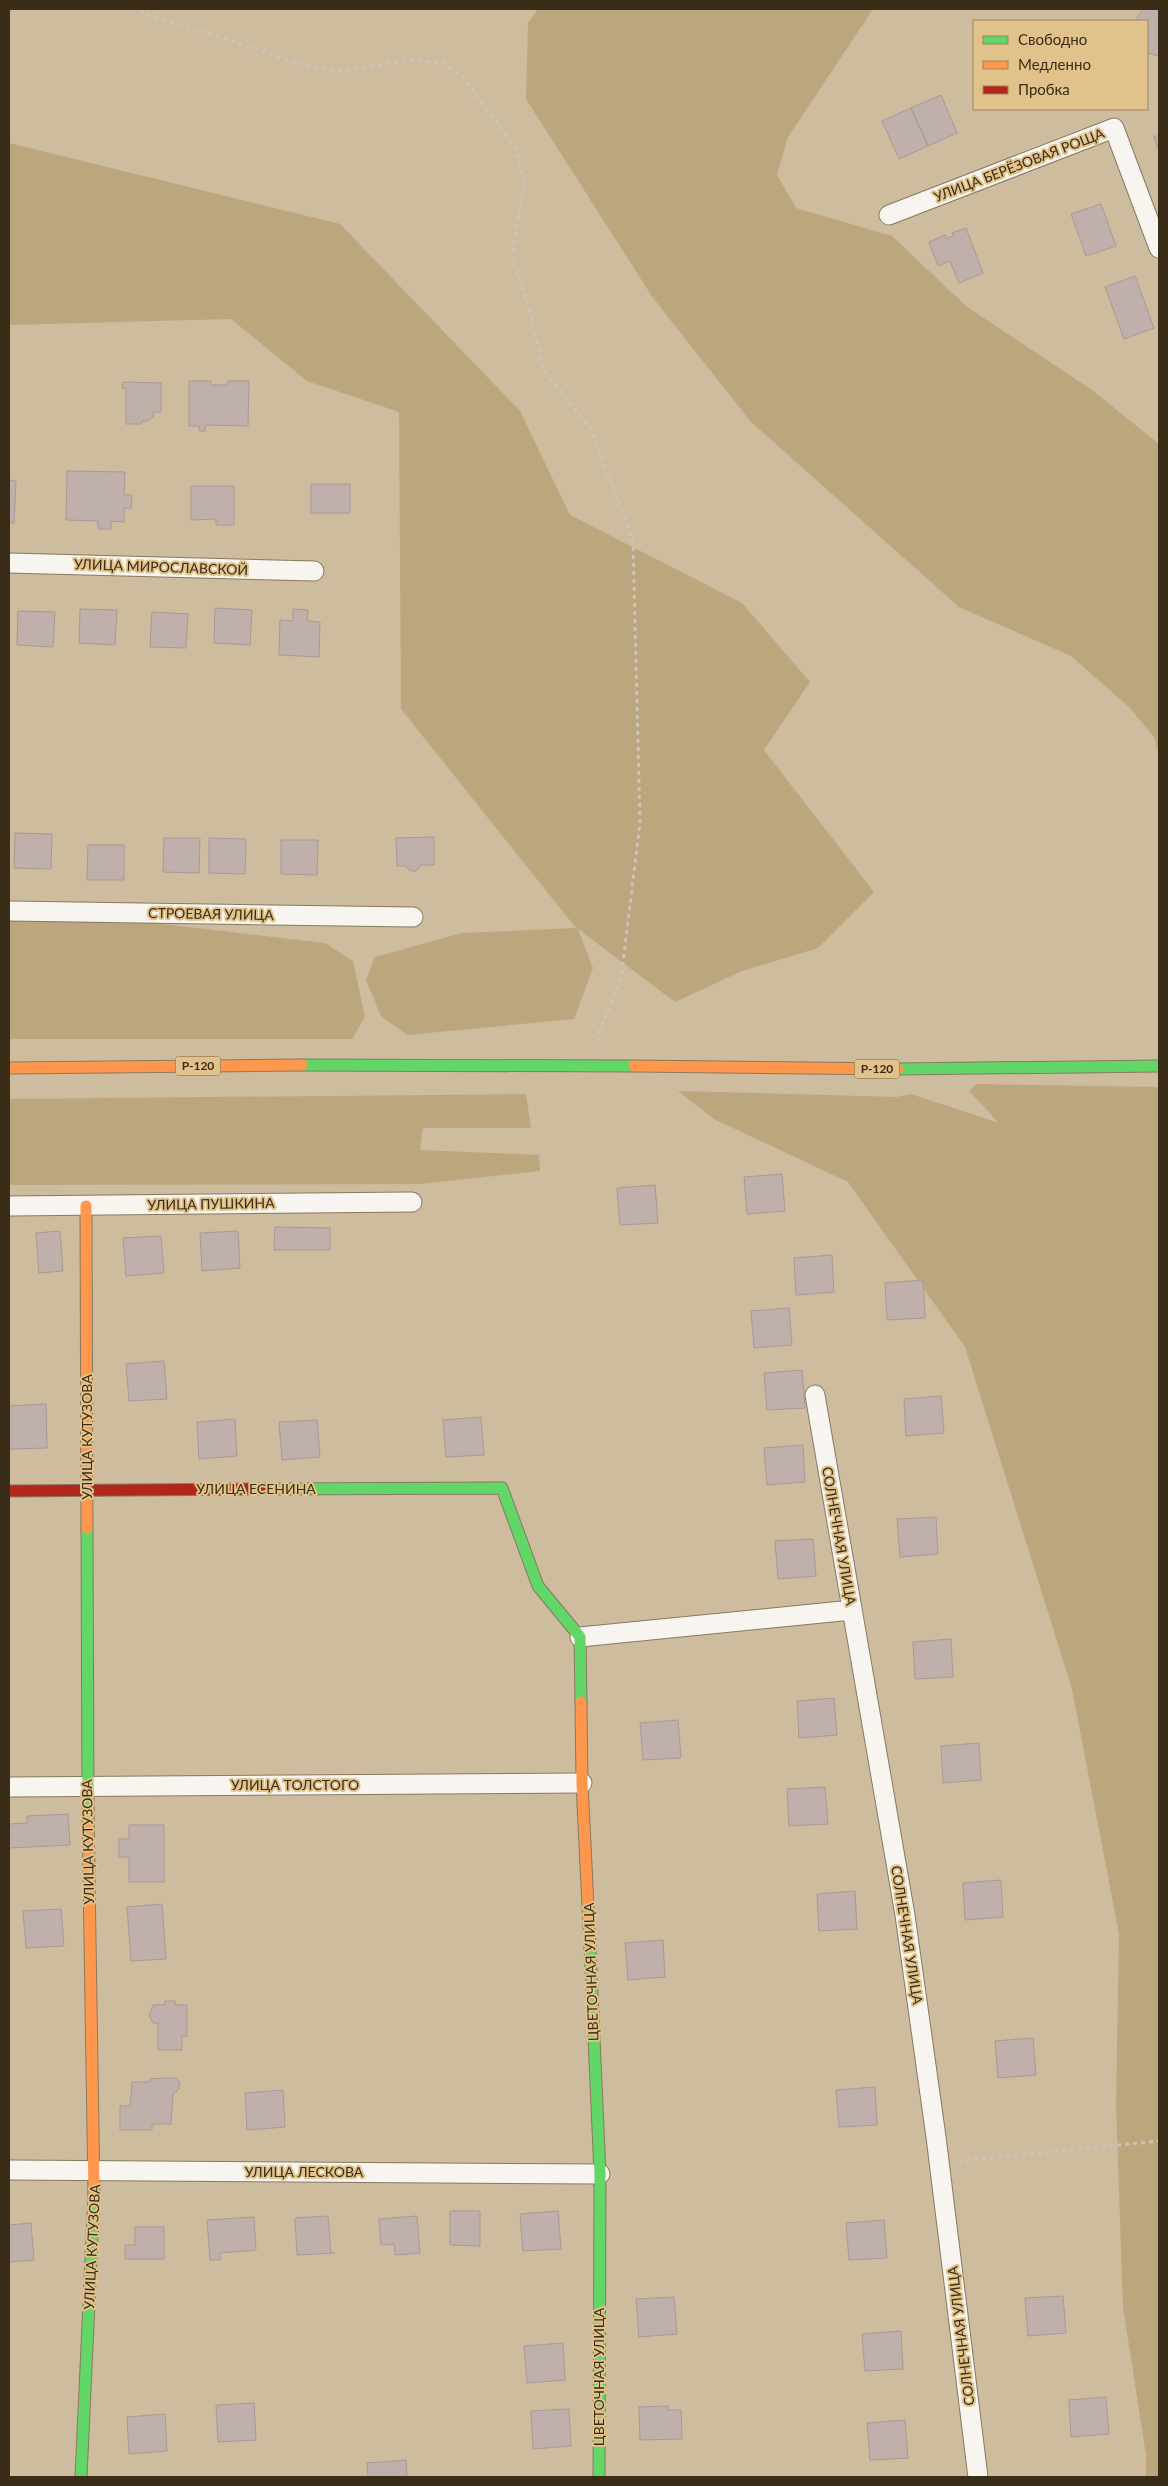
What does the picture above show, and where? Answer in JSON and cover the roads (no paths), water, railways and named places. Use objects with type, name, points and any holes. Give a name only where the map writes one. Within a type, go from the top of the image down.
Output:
[{"type":"street","name":"УЛИЦА БЕРЁЗОВАЯ РОЩА","points":[[889,215],[1114,128],[1159,248]]},
{"type":"street","name":"УЛИЦА МИРОСЛАВСКОЙ","points":[[9,563],[314,571]]},
{"type":"street","name":"СТРОЕВАЯ УЛИЦА","points":[[9,911],[413,917]]},
{"type":"street","name":"Р-120","points":[[9,1068],[386,1064],[887,1069],[1159,1066]]},
{"type":"street","name":"УЛИЦА ПУШКИНА","points":[[9,1206],[412,1202]]},
{"type":"street","name":"УЛИЦА КУТУЗОВА","points":[[81,2477],[96,2170],[87,1786],[86,1206]]},
{"type":"street","name":"СОЛНЕЧНАЯ УЛИЦА","points":[[815,1395],[906,1915],[940,2163],[978,2477]]},
{"type":"street","name":"УЛИЦА ЕСЕНИНА","points":[[9,1491],[502,1488],[538,1586],[580,1637]]},
{"type":"street","points":[[580,1637],[852,1610]]},
{"type":"street","name":"ЦВЕТОЧНАЯ УЛИЦА","points":[[580,1637],[582,1782],[600,2174],[599,2477]]},
{"type":"street","name":"УЛИЦА ТОЛСТОГО","points":[[9,1787],[582,1782]]},
{"type":"street","name":"УЛИЦА ЛЕСКОВА","points":[[9,2170],[600,2174]]}]
